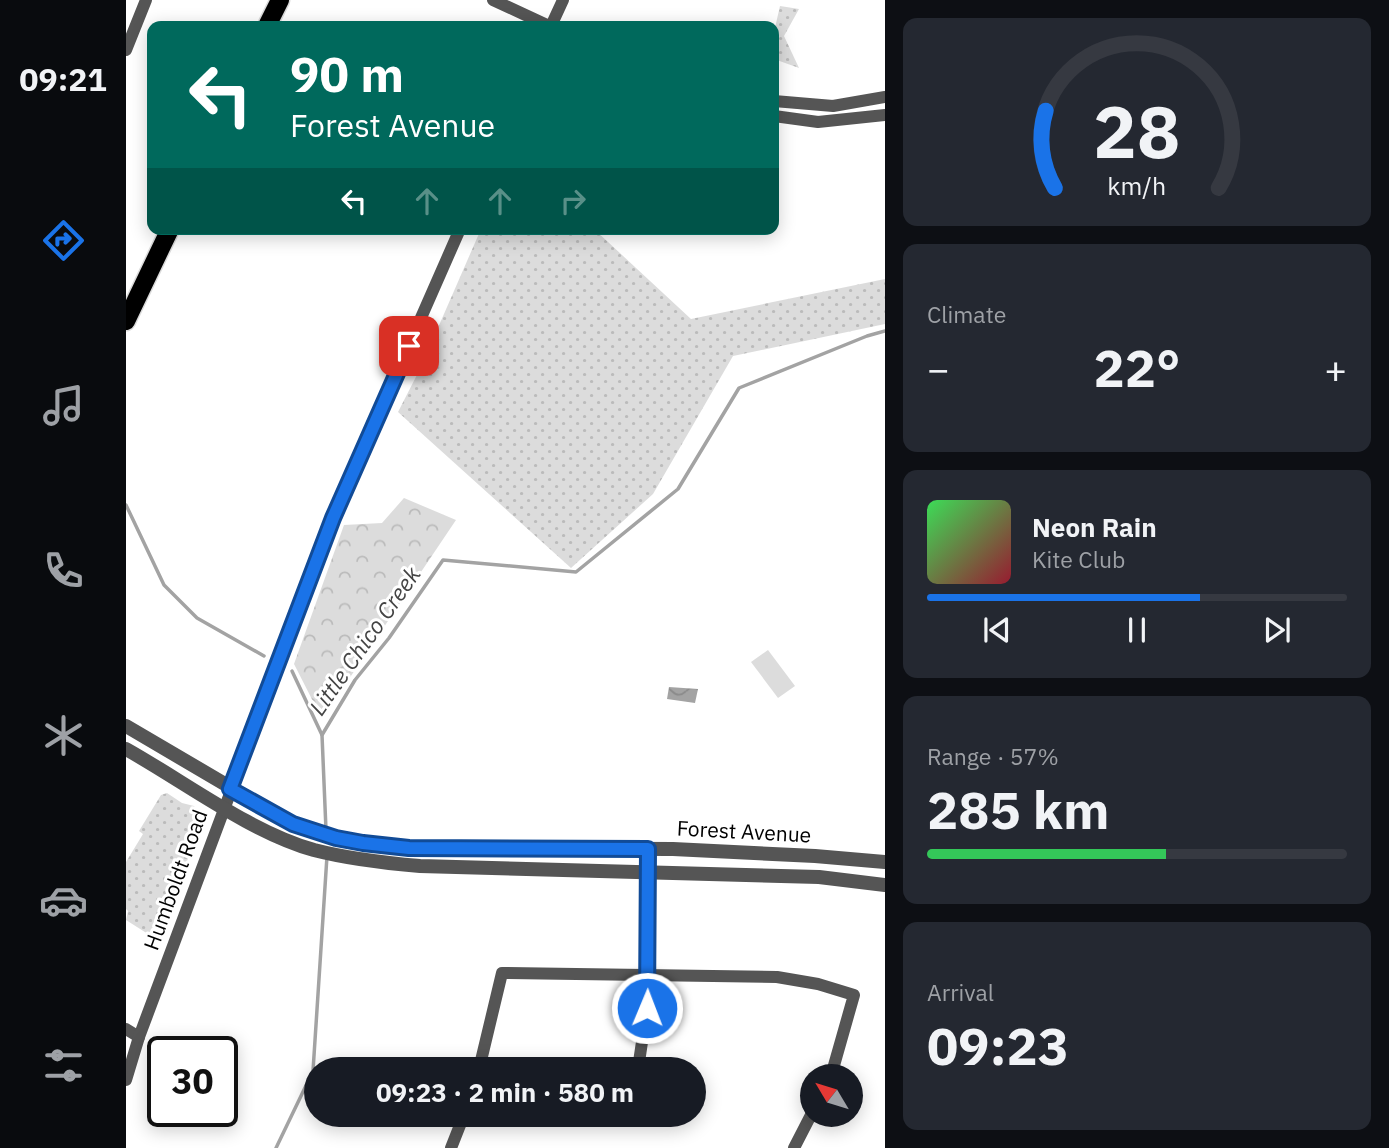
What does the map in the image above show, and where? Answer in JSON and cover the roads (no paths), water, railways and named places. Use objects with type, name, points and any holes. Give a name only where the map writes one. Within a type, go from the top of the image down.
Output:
[{"type":"main road","points":[[270,21],[280,0]]},
{"type":"main road","points":[[126,321],[167,235]]},
{"type":"street","points":[[126,50],[146,0]]},
{"type":"street","points":[[493,0],[539,21]]},
{"type":"street","points":[[552,21],[563,0]]},
{"type":"street","points":[[779,101],[833,106],[885,97]]},
{"type":"street","points":[[779,117],[818,122],[885,115]]},
{"type":"street","name":"Humboldt Road","points":[[126,1080],[139,1037],[230,789],[333,518],[457,235]]},
{"type":"street","name":"Forest Avenue","points":[[126,726],[272,813],[312,830],[363,843],[409,848],[648,849],[815,856],[885,863]]},
{"type":"street","name":"Forest Avenue","points":[[126,749],[274,834],[313,849],[365,861],[420,866],[819,877],[885,885]]},
{"type":"street","points":[[640,1057],[647,1008],[648,849]]},
{"type":"street","points":[[482,1057],[502,973],[777,977],[818,984],[854,995],[834,1064]]},
{"type":"street","points":[[126,1030],[139,1037]]},
{"type":"street","points":[[451,1148],[459,1127]]},
{"type":"street","points":[[794,1148],[805,1127]]},
{"type":"water","points":[[669,687],[698,689],[695,703],[667,699]]},
{"type":"waterway","name":"Little Chico Creek","points":[[326,830],[322,735],[355,680],[389,638],[443,560],[576,572],[678,489],[739,388],[885,331]]},
{"type":"waterway","points":[[126,505],[164,585],[197,618],[264,656]]},
{"type":"waterway","points":[[292,671],[322,735]]},
{"type":"waterway","name":"Little Chico Creek","points":[[276,1148],[313,1071],[327,856]]}]
